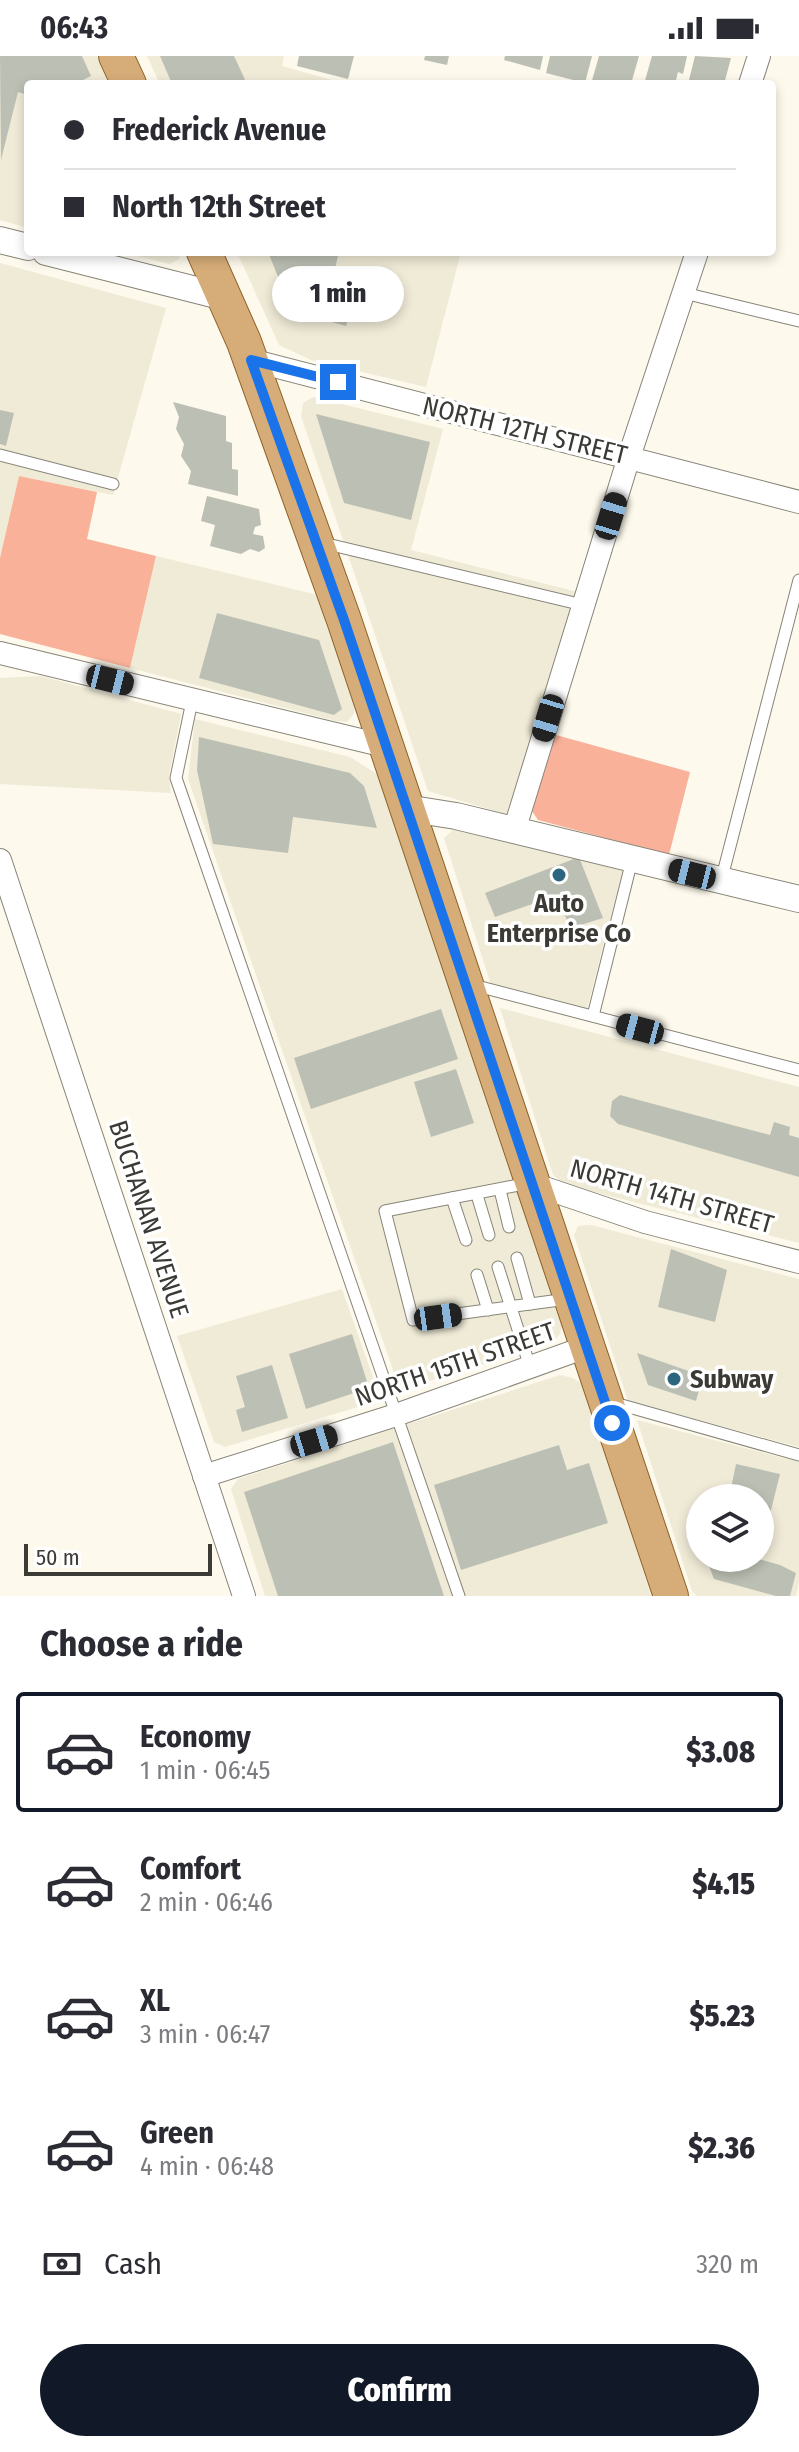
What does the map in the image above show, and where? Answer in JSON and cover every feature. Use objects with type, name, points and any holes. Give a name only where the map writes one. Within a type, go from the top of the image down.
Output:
[{"type":"main road","points":[[116,56],[127,80]]},
{"type":"main road","points":[[206,256],[251,360],[465,983],[515,1187],[570,1299],[671,1596]]},
{"type":"street","points":[[751,80],[759,56]]},
{"type":"street","points":[[0,240],[24,246]]},
{"type":"street","points":[[62,256],[224,297]]},
{"type":"street","points":[[514,831],[629,457],[696,256]]},
{"type":"street","name":"NORTH 12TH STREET","points":[[251,360],[799,502]]},
{"type":"street","points":[[0,653],[385,746]]},
{"type":"street","points":[[406,808],[799,899]]},
{"type":"street","name":"BUCHANAN AVENUE","points":[[0,860],[244,1596]]},
{"type":"street","name":"NORTH 14TH STREET","points":[[515,1187],[799,1262]]},
{"type":"street","name":"NORTH 15TH STREET","points":[[204,1476],[396,1415],[586,1347]]},
{"type":"lane","points":[[684,293],[799,321]]},
{"type":"lane","points":[[0,455],[113,484]]},
{"type":"lane","points":[[315,541],[583,605]]},
{"type":"lane","points":[[721,882],[799,580]]},
{"type":"lane","points":[[192,701],[176,778],[459,1596]]},
{"type":"lane","points":[[593,1016],[633,860]]},
{"type":"lane","points":[[465,983],[799,1070]]},
{"type":"lane","points":[[509,1227],[515,1187],[385,1211],[413,1320],[570,1299]]},
{"type":"lane","points":[[477,1195],[489,1235]]},
{"type":"lane","points":[[452,1198],[466,1240]]},
{"type":"lane","points":[[517,1258],[530,1304]]},
{"type":"lane","points":[[498,1267],[530,1367]]},
{"type":"lane","points":[[477,1275],[488,1310]]},
{"type":"lane","points":[[603,1400],[799,1455]]},
{"type":"shaded area","points":[[0,56],[97,56],[107,80],[24,80],[24,227],[0,220]]},
{"type":"shaded area","points":[[147,56],[284,56],[282,66],[332,80],[158,80]]},
{"type":"shaded area","points":[[137,256],[180,256],[170,264]]},
{"type":"shaded area","points":[[239,256],[460,256],[426,387],[311,360],[279,345]]},
{"type":"shaded area","points":[[0,263],[166,308],[113,495],[19,476],[0,558]]},
{"type":"shaded area","points":[[313,397],[443,429],[411,550],[578,592],[509,815],[428,791],[301,416],[303,403]]},
{"type":"shaded area","points":[[19,476],[97,492],[87,539],[156,556],[130,668],[0,634],[0,558]]},
{"type":"shaded area","points":[[156,556],[318,595],[355,702],[354,714],[347,722],[336,721],[130,668]]},
{"type":"shaded area","points":[[41,676],[181,714],[169,776],[171,793],[0,784],[0,678]]},
{"type":"shaded area","points":[[195,719],[350,757],[380,776],[563,1324],[560,1334],[552,1343],[400,1390],[188,779]]},
{"type":"shaded area","points":[[556,735],[690,772],[669,855],[538,820],[532,811]]},
{"type":"shaded area","points":[[466,827],[623,869],[587,1009],[491,985],[444,838],[453,830]]},
{"type":"shaded area","points":[[500,1008],[799,1087],[799,1243],[565,1185],[553,1175]]},
{"type":"shaded area","points":[[591,1225],[799,1279],[799,1447],[628,1401],[574,1235],[578,1226]]},
{"type":"shaded area","points":[[342,1289],[381,1400],[225,1447],[214,1442],[177,1336]]},
{"type":"shaded area","points":[[560,1375],[573,1378],[585,1386],[651,1596],[265,1596],[231,1489],[238,1479]]},
{"type":"shaded area","points":[[637,1420],[799,1462],[799,1583],[796,1596],[697,1596],[692,1591]]},
{"type":"building","points":[[0,56],[82,56],[91,76],[83,80],[24,80],[24,94],[18,92],[1,160]]},
{"type":"building","points":[[160,56],[234,56],[245,80],[170,80]]},
{"type":"building","points":[[299,56],[354,56],[348,79],[297,66]]},
{"type":"building","points":[[425,56],[449,56],[447,65],[424,60]]},
{"type":"building","points":[[505,56],[543,56],[540,70],[504,60]]},
{"type":"building","points":[[550,56],[592,56],[586,80],[546,73]]},
{"type":"building","points":[[599,56],[639,56],[632,80],[592,80]]},
{"type":"building","points":[[652,56],[687,56],[683,74],[678,72],[676,80],[645,80]]},
{"type":"building","points":[[695,56],[731,58],[725,80],[689,80]]},
{"type":"building","points":[[270,256],[338,256],[333,277],[358,284],[346,326],[292,311]]},
{"type":"building","points":[[173,402],[226,416],[226,441],[232,443],[232,469],[238,470],[238,496],[188,484],[191,471],[181,456],[184,444],[176,429],[179,417]]},
{"type":"building","points":[[0,410],[14,413],[6,446],[0,444]]},
{"type":"building","points":[[316,414],[430,442],[411,520],[344,503]]},
{"type":"building","points":[[207,496],[259,509],[261,525],[255,527],[253,534],[263,536],[265,548],[259,552],[250,549],[241,554],[210,546],[215,525],[201,521]]},
{"type":"building","points":[[217,613],[319,640],[342,709],[334,715],[199,678]]},
{"type":"building","points":[[199,737],[350,773],[364,786],[377,828],[293,817],[288,853],[213,844],[197,770]]},
{"type":"building","name":"Auto Enterprise Co","points":[[579,857],[603,918],[571,928],[555,896],[495,917],[485,893]]},
{"type":"building","points":[[441,1009],[458,1059],[311,1109],[294,1058]]},
{"type":"building","points":[[456,1069],[474,1123],[431,1137],[414,1082]]},
{"type":"building","points":[[620,1095],[770,1135],[774,1122],[790,1127],[789,1135],[799,1138],[799,1177],[618,1124],[610,1116],[612,1101]]},
{"type":"building","points":[[671,1249],[727,1270],[715,1322],[658,1307]]},
{"type":"building","points":[[352,1334],[369,1388],[306,1409],[289,1354]]},
{"type":"building","name":"Subway","points":[[637,1353],[703,1376],[696,1401],[648,1385]]},
{"type":"building","points":[[272,1365],[288,1418],[242,1432],[236,1410],[245,1407],[236,1376]]},
{"type":"building","points":[[393,1442],[444,1596],[278,1596],[244,1492]]},
{"type":"building","points":[[559,1445],[567,1470],[589,1463],[608,1523],[461,1570],[434,1485]]},
{"type":"building","points":[[736,1464],[780,1474],[774,1498],[774,1484],[732,1484]]},
{"type":"building","points":[[774,1563],[796,1573],[790,1596],[776,1596],[714,1579],[711,1572],[774,1572]]},
{"type":"place","name":"Auto Enterprise Co","points":[[559,875]]},
{"type":"place","name":"Subway","points":[[674,1379]]},
{"type":"route","points":[[338,382],[251,360],[344,620],[612,1423]]}]
